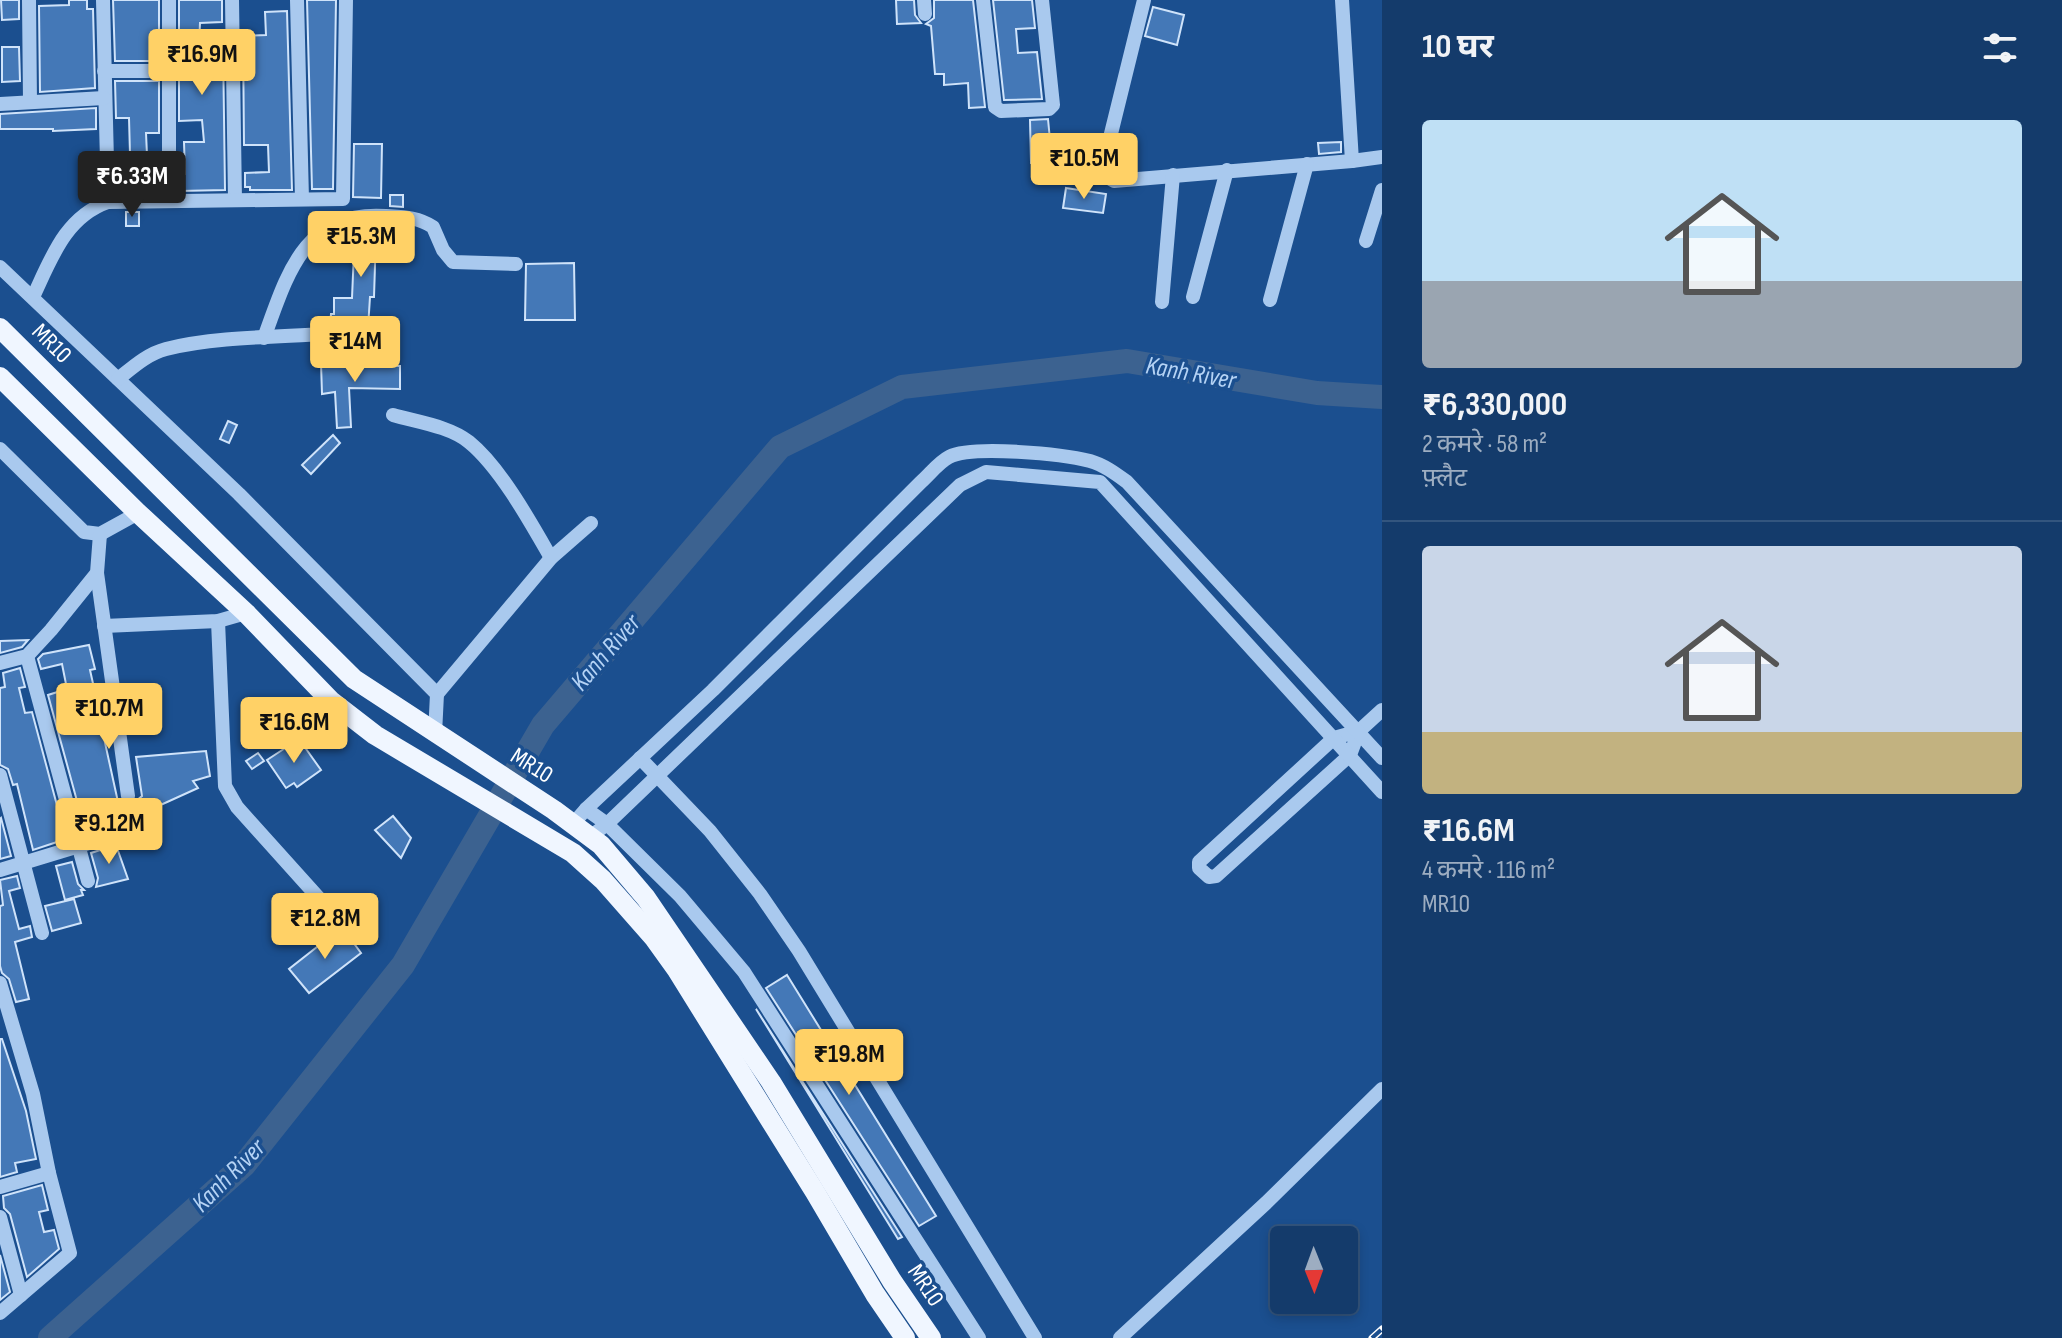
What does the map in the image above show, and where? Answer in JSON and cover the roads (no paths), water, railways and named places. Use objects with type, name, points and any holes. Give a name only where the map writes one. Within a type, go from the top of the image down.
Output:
[{"type":"main road","name":"MR10","points":[[0,328],[354,679],[554,810],[579,816],[590,837],[601,845],[646,898],[745,1043],[892,1281],[931,1338]]},
{"type":"main road","name":"MR10","points":[[0,377],[138,513],[246,613],[331,701],[375,735],[573,853],[603,880],[654,938],[677,970],[905,1338]]},
{"type":"street","points":[[29,0],[30,102]]},
{"type":"street","points":[[103,0],[108,202]]},
{"type":"street","points":[[169,0],[169,201]]},
{"type":"street","points":[[232,0],[235,200]]},
{"type":"street","points":[[297,0],[302,199]]},
{"type":"street","points":[[33,297],[64,235],[79,217],[93,207],[108,202],[343,199],[346,0]]},
{"type":"street","points":[[983,0],[995,107],[1001,111],[1049,109],[1053,105],[1042,0]]},
{"type":"street","points":[[1144,0],[1104,162],[1104,171],[1114,181],[1382,157]]},
{"type":"street","points":[[1342,0],[1352,161]]},
{"type":"street","points":[[104,71],[169,71]]},
{"type":"street","points":[[0,104],[104,98]]},
{"type":"street","points":[[1270,300],[1307,164]]},
{"type":"street","points":[[1193,297],[1227,170]]},
{"type":"street","points":[[1162,302],[1173,175]]},
{"type":"street","points":[[1366,241],[1382,190]]},
{"type":"street","points":[[264,338],[287,275],[307,245],[327,227],[346,218],[368,214],[413,217],[433,227],[447,258],[453,262],[516,264]]},
{"type":"street","points":[[0,267],[239,494],[437,694]]},
{"type":"street","points":[[118,379],[141,360],[165,349],[324,334]]},
{"type":"street","points":[[393,415],[440,428],[468,441],[525,514],[551,558]]},
{"type":"street","points":[[0,449],[84,532],[100,534],[138,513]]},
{"type":"street","points":[[579,816],[713,690],[921,482],[949,457],[974,451],[1089,461],[1127,482],[1382,758]]},
{"type":"street","points":[[590,837],[960,485],[986,472],[1100,482],[1382,792]]},
{"type":"street","points":[[435,734],[437,694],[551,558],[591,523]]},
{"type":"street","points":[[100,534],[97,573],[128,796]]},
{"type":"street","points":[[0,663],[27,656],[97,573]]},
{"type":"street","points":[[104,626],[218,621],[246,613]]},
{"type":"street","points":[[218,621],[225,786],[229,796],[343,925]]},
{"type":"street","points":[[27,656],[88,881]]},
{"type":"street","points":[[1359,731],[1350,755],[1216,876],[1209,877],[1199,868],[1199,862],[1334,738],[1359,731],[1382,710]]},
{"type":"street","points":[[640,758],[710,831],[760,894],[799,951],[1035,1338]]},
{"type":"street","points":[[0,775],[42,933]]},
{"type":"street","points":[[579,816],[607,824],[680,896],[744,972],[979,1338]]},
{"type":"street","points":[[0,870],[112,836]]},
{"type":"street","points":[[0,983],[33,1094],[70,1253],[0,1313]]},
{"type":"street","points":[[1120,1338],[1266,1203],[1382,1089]]},
{"type":"street","points":[[0,1187],[49,1173]]},
{"type":"street","points":[[0,1217],[21,1295]]},
{"type":"waterway","name":"Kanh River","points":[[50,1338],[244,1165],[403,965],[543,725],[780,447],[902,387],[1127,361],[1317,393],[1382,397]]},
{"type":"railway","points":[[1372,1338],[1382,1329]]}]
